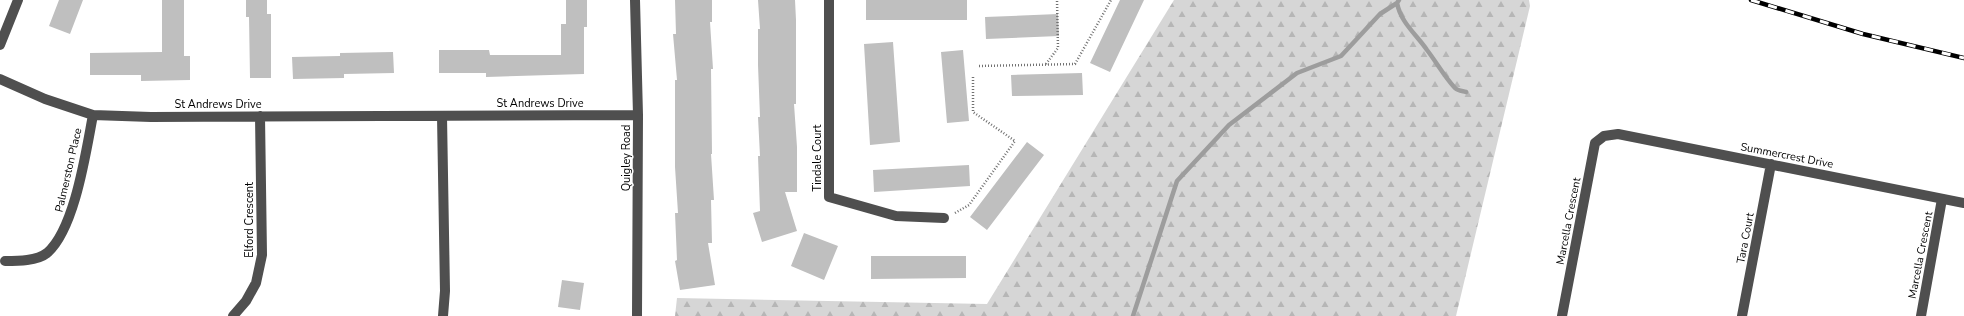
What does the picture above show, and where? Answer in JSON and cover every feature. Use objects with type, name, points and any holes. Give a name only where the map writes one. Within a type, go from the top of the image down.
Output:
[{"type":"street","points":[[0,45],[18,0]]},
{"type":"street","name":"Quigley Road","points":[[635,0],[638,115],[637,316]]},
{"type":"street","name":"Tindale Court","points":[[829,0],[829,197],[896,216],[944,218]]},
{"type":"street","name":"St Andrews Drive","points":[[0,79],[45,99],[92,115],[151,117],[638,115]]},
{"type":"street","name":"Palmerston Place","points":[[5,261],[22,261],[46,254],[60,238],[71,213],[92,115]]},
{"type":"street","name":"Elford Crescent","points":[[233,316],[246,301],[256,283],[262,255],[260,116]]},
{"type":"street","points":[[442,116],[445,291],[443,316]]},
{"type":"street","name":"Summercrest Drive","points":[[1604,136],[1618,134],[1964,203]]},
{"type":"street","name":"Marcella Crescent","points":[[1562,316],[1595,143],[1604,136]]},
{"type":"street","name":"Tara Court","points":[[1742,316],[1771,164]]},
{"type":"street","name":"Marcella Crescent","points":[[1921,316],[1942,198]]},
{"type":"path","points":[[1045,65],[1058,48],[1057,0]]},
{"type":"path","points":[[979,66],[1075,64],[1111,0]]},
{"type":"path","points":[[944,218],[969,205],[1015,141],[974,112],[973,76]]},
{"type":"green space","points":[[1174,0],[1529,0],[1530,6],[1456,316],[675,316],[677,298],[987,304]]},
{"type":"building","points":[[59,0],[83,0],[70,34],[49,26]]},
{"type":"building","points":[[162,0],[184,0],[184,56],[190,56],[190,80],[141,81],[141,75],[90,75],[90,53],[162,52]]},
{"type":"building","points":[[246,0],[267,0],[267,14],[271,14],[271,78],[250,78],[249,17],[246,17]]},
{"type":"building","points":[[566,0],[587,0],[587,27],[584,27],[584,74],[486,77],[486,73],[439,73],[439,50],[489,50],[490,55],[561,55],[561,24],[566,24]]},
{"type":"building","points":[[675,0],[712,0],[712,22],[710,22],[713,69],[711,69],[711,154],[714,200],[711,200],[712,243],[708,243],[715,285],[680,290],[675,261],[677,260],[675,213],[678,213],[675,167],[675,80],[677,80],[673,34],[676,34]]},
{"type":"building","points":[[758,0],[795,0],[796,20],[796,104],[794,104],[797,147],[797,192],[785,192],[797,231],[762,242],[753,213],[760,211],[758,156],[760,156],[758,117],[760,117],[758,29],[760,29]]},
{"type":"building","points":[[866,0],[967,0],[967,20],[866,20]]},
{"type":"building","points":[[1120,0],[1144,0],[1110,72],[1090,63]]},
{"type":"building","points":[[1058,14],[1059,36],[986,39],[985,17]]},
{"type":"building","points":[[893,42],[900,142],[870,145],[864,44]]},
{"type":"building","points":[[963,50],[969,121],[947,123],[941,52]]},
{"type":"building","points":[[393,52],[394,73],[344,74],[344,78],[293,79],[292,57],[340,56],[340,53]]},
{"type":"building","points":[[1082,73],[1083,95],[1012,96],[1011,75]]},
{"type":"building","points":[[1027,142],[1044,155],[987,230],[970,217]]},
{"type":"building","points":[[969,165],[970,186],[874,192],[873,170]]},
{"type":"building","points":[[804,233],[838,246],[824,280],[791,266]]},
{"type":"building","points":[[871,256],[966,256],[966,278],[871,279]]},
{"type":"building","points":[[562,280],[584,283],[580,310],[558,307]]},
{"type":"waterway","points":[[1133,316],[1177,181],[1229,125],[1297,73],[1341,56],[1380,14],[1397,3],[1399,0]]},
{"type":"waterway","points":[[1397,3],[1405,22],[1423,44],[1447,79],[1456,89],[1466,92]]},
{"type":"railway","points":[[1751,0],[1863,34],[1964,58]]}]
